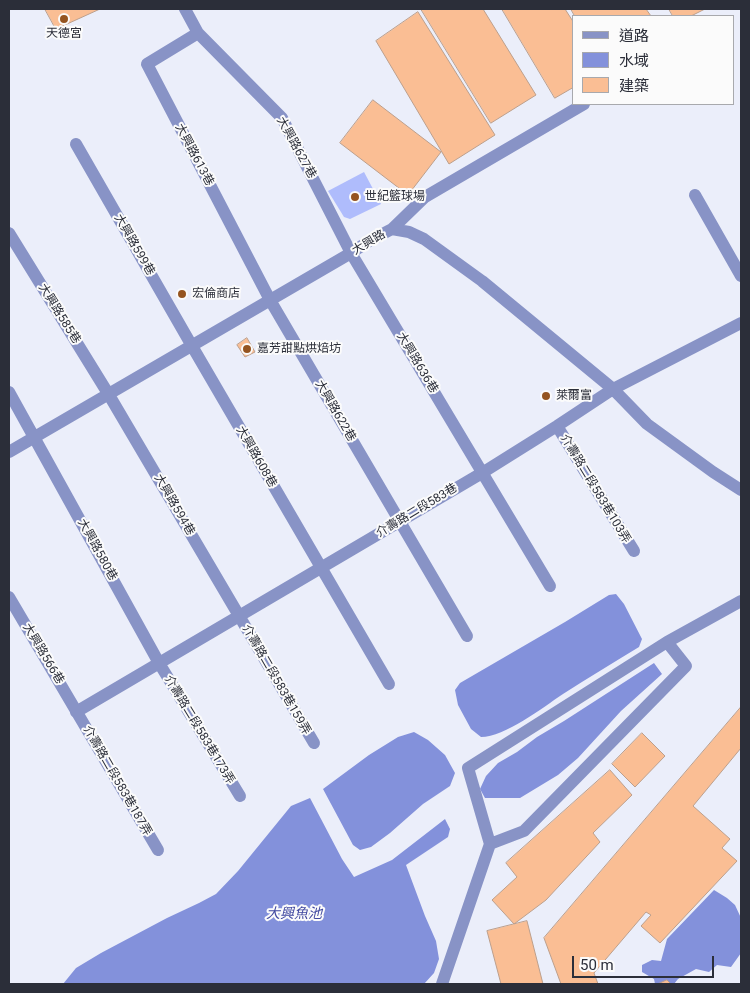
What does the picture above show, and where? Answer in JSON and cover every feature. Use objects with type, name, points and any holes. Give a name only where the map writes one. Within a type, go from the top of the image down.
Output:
[{"type":"street","name":"大興路627巷","points":[[185,9],[198,33],[282,118],[351,253]]},
{"type":"street","name":"大興路613巷","points":[[198,33],[147,64],[270,300]]},
{"type":"street","points":[[392,229],[425,196],[582,105]]},
{"type":"street","name":"大興路599巷","points":[[76,144],[192,346]]},
{"type":"street","points":[[695,196],[741,276]]},
{"type":"street","name":"大興路","points":[[9,452],[392,229],[409,232],[432,244],[482,281],[612,389]]},
{"type":"street","name":"大興路585巷","points":[[9,233],[109,395]]},
{"type":"street","name":"大興路636巷","points":[[351,253],[550,586]]},
{"type":"street","name":"大興路622巷","points":[[270,300],[467,636]]},
{"type":"street","points":[[741,323],[612,389],[647,424],[741,490]]},
{"type":"street","name":"大興路608巷","points":[[192,346],[389,684]]},
{"type":"street","name":"介壽路二段583巷","points":[[76,712],[482,473],[612,389]]},
{"type":"street","name":"大興路580巷","points":[[9,392],[159,663]]},
{"type":"street","name":"大興路594巷","points":[[109,395],[239,616]]},
{"type":"street","name":"介壽路二段583巷103弄","points":[[557,426],[634,551]]},
{"type":"street","name":"大興路566巷","points":[[9,597],[76,712]]},
{"type":"street","points":[[442,984],[490,844],[468,768],[667,642],[741,600]]},
{"type":"street","name":"介壽路二段583巷159弄","points":[[239,616],[314,744]]},
{"type":"street","points":[[490,844],[524,831],[686,666],[667,642]]},
{"type":"street","name":"介壽路二段583巷173弄","points":[[159,663],[240,796]]},
{"type":"street","name":"介壽路二段583巷187弄","points":[[76,712],[158,850]]},
{"type":"shaded area","name":"世紀籃球場","points":[[364,172],[381,204],[350,219],[344,217],[328,191]]},
{"type":"water","points":[[616,594],[624,604],[642,639],[639,647],[512,727],[491,736],[481,737],[471,729],[458,705],[455,690],[460,683],[609,595]]},
{"type":"water","points":[[654,663],[662,674],[621,711],[578,758],[558,775],[520,798],[485,798],[480,789],[486,776],[498,763]]},
{"type":"water","points":[[414,732],[428,740],[445,755],[455,773],[450,786],[423,804],[371,847],[360,850],[353,845],[323,789],[369,755],[398,737]]},
{"type":"water","name":"大興魚池","points":[[310,798],[342,859],[354,877],[392,860],[445,819],[450,829],[448,837],[406,865],[436,941],[439,959],[434,973],[424,984],[63,984],[76,968],[101,953],[216,894],[238,871],[291,806]]},
{"type":"water","points":[[714,890],[735,905],[741,918],[741,953],[731,967],[717,965],[709,972],[696,969],[678,979],[674,984],[655,984],[654,979],[642,972],[642,965],[652,960],[661,961],[667,939]]},
{"type":"building","name":"天德宮","points":[[45,9],[100,9],[56,29]]},
{"type":"building","points":[[421,9],[483,9],[536,95],[491,123]]},
{"type":"building","points":[[502,9],[565,9],[572,20],[572,88],[555,98]]},
{"type":"building","points":[[571,9],[646,9],[650,15],[574,15]]},
{"type":"building","points":[[669,9],[705,9],[693,15],[672,15]]},
{"type":"building","points":[[418,12],[495,135],[449,164],[376,41]]},
{"type":"building","points":[[373,100],[441,152],[408,195],[340,143]]},
{"type":"building","name":"嘉芳甜點烘焙坊","points":[[247,338],[255,352],[245,357],[237,345]]},
{"type":"building","points":[[741,707],[741,748],[693,806],[730,839],[722,848],[737,861],[660,943],[641,926],[651,915],[646,912],[594,973],[598,984],[561,984],[544,938]]},
{"type":"building","points":[[642,733],[665,756],[635,787],[612,764]]},
{"type":"building","points":[[610,770],[632,795],[593,833],[600,842],[546,900],[514,924],[492,900],[517,877],[506,863]]},
{"type":"building","points":[[527,921],[543,984],[501,984],[487,931]]},
{"type":"building","points":[[667,980],[671,984],[658,984]]},
{"type":"place","name":"天德宮","points":[[64,19]]},
{"type":"place","name":"世紀籃球場","points":[[355,197]]},
{"type":"place","name":"宏倫商店","points":[[182,294]]},
{"type":"place","name":"嘉芳甜點烘焙坊","points":[[247,349]]},
{"type":"place","name":"萊爾富","points":[[546,396]]}]
